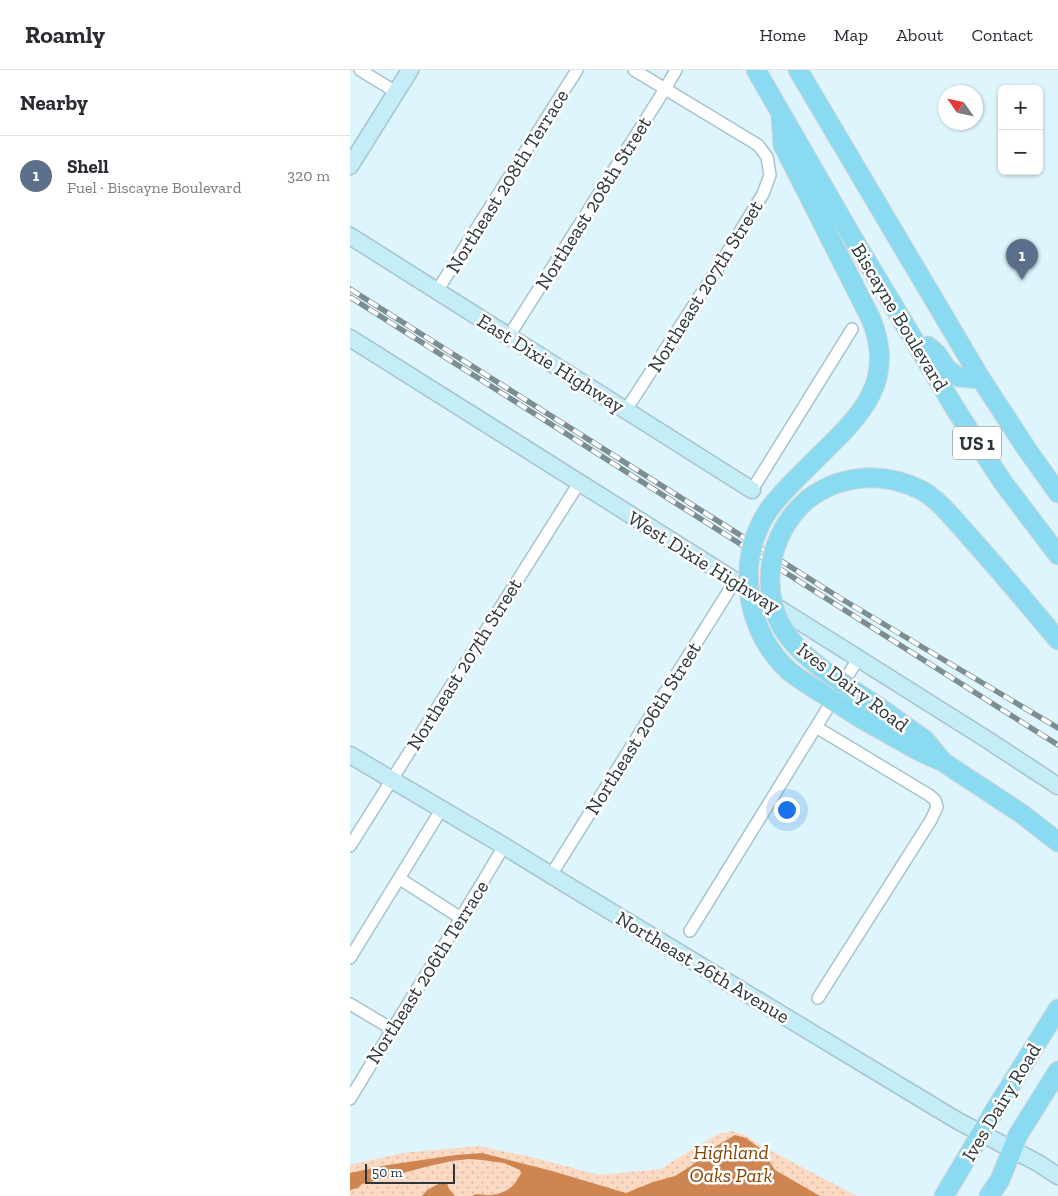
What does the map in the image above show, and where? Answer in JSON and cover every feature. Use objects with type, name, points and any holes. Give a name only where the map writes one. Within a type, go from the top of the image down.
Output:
[{"type":"main road","name":"Biscayne Boulevard","points":[[756,70],[854,240],[973,438],[1058,556]]},
{"type":"main road","name":"Biscayne Boulevard","points":[[798,70],[981,379],[1058,493]]},
{"type":"main road","points":[[780,112],[783,145],[871,319],[877,335],[880,363],[876,383],[869,400],[855,418],[782,493],[760,526],[754,541],[748,567],[748,587],[751,605],[762,636],[781,663],[806,684],[868,711],[919,751],[943,762],[1022,814],[1058,842]]},
{"type":"main road","points":[[905,325],[937,354],[943,365],[955,375],[981,379]]},
{"type":"main road","name":"Ives Dairy Road","points":[[868,711],[789,639],[780,623],[771,595],[770,575],[772,556],[783,529],[794,513],[807,500],[823,489],[838,483],[862,478],[883,478],[904,483],[924,492],[939,504],[975,543],[1058,640]]},
{"type":"main road","name":"Ives Dairy Road","points":[[944,1196],[1058,1009]]},
{"type":"main road","name":"Ives Dairy Road","points":[[989,1196],[1000,1180],[1018,1135],[1058,1071]]},
{"type":"street","points":[[360,70],[396,92]]},
{"type":"street","points":[[350,166],[410,70]]},
{"type":"street","name":"Northeast 208th Terrace","points":[[438,291],[577,70]]},
{"type":"street","points":[[634,70],[665,89]]},
{"type":"street","name":"Northeast 208th Street","points":[[509,336],[676,70]]},
{"type":"street","name":"Northeast 207th Street","points":[[626,410],[714,274],[763,194],[770,175],[768,157],[758,145],[665,89]]},
{"type":"street","name":"East Dixie Highway","points":[[350,236],[752,490]]},
{"type":"street","points":[[752,490],[852,329]]},
{"type":"street","name":"West Dixie Highway","points":[[350,338],[1058,786]]},
{"type":"street","name":"Northeast 207th Street","points":[[350,846],[579,483]]},
{"type":"street","name":"Northeast 206th Street","points":[[551,875],[735,581]]},
{"type":"street","points":[[690,931],[858,658]]},
{"type":"street","points":[[816,727],[929,795],[937,804],[931,820],[818,998]]},
{"type":"street","name":"Northeast 26th Avenue","points":[[350,756],[504,846],[958,1121],[1038,1163],[1058,1176]]},
{"type":"street","points":[[350,958],[441,810]]},
{"type":"street","name":"Northeast 206th Terrace","points":[[350,1099],[504,846]]},
{"type":"street","points":[[400,879],[461,918]]},
{"type":"street","points":[[350,1004],[392,1029]]},
{"type":"green space","name":"Highland Oaks Park","points":[[732,1131],[743,1134],[857,1196],[350,1196],[350,1165],[402,1153],[479,1146],[599,1175],[660,1169],[718,1134]]},
{"type":"shaded area","points":[[735,1135],[746,1138],[762,1150],[775,1170],[820,1196],[472,1196],[477,1194],[493,1195],[508,1190],[521,1173],[520,1170],[504,1163],[469,1159],[429,1166],[362,1184],[358,1188],[350,1190],[350,1173],[388,1165],[482,1153],[626,1193],[653,1182],[675,1176],[713,1148]]},
{"type":"shaded area","points":[[442,1182],[447,1183],[455,1196],[422,1196],[427,1190]]},
{"type":"railway","points":[[350,289],[840,598],[1058,728]]},
{"type":"railway","points":[[350,297],[1058,745]]},
{"type":"place","name":"Shell","points":[[1022,280]]}]
